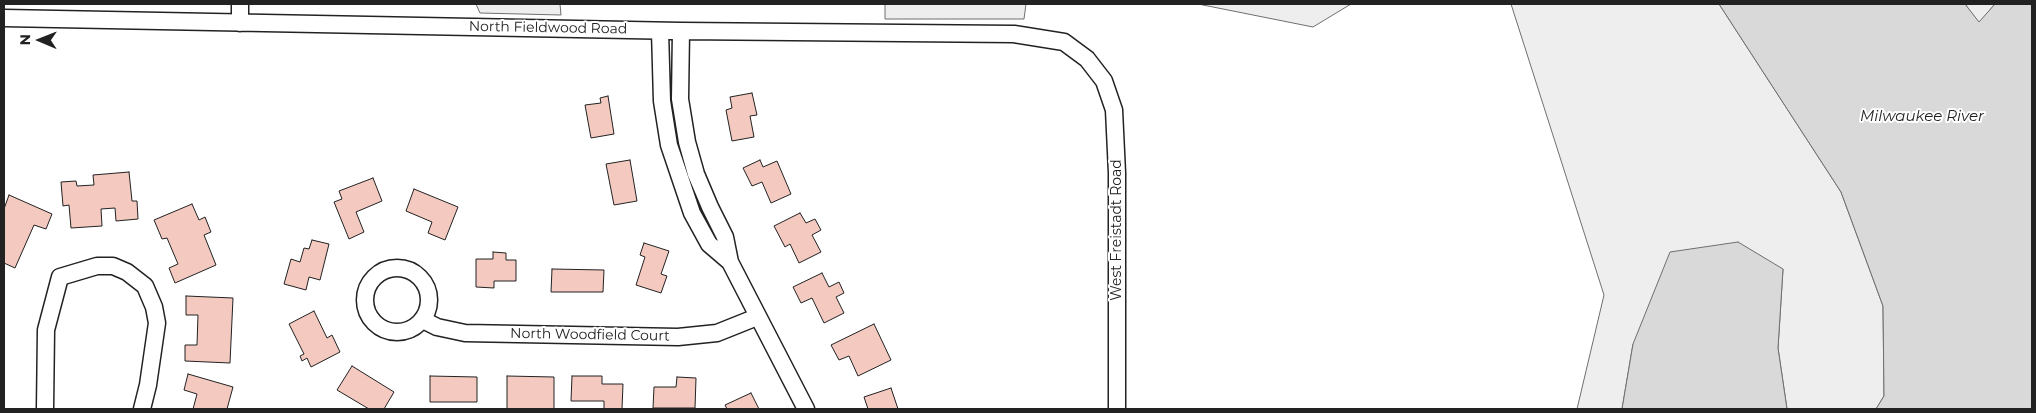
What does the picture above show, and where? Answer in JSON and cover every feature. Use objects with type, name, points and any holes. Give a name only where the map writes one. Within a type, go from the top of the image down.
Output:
[{"type":"street","points":[[240,4],[240,23]]},
{"type":"street","name":"North Fieldwood Road","points":[[4,18],[681,31],[1014,34],[1064,42],[1087,59]]},
{"type":"street","points":[[660,30],[662,101],[669,145],[692,213],[709,244],[730,262]]},
{"type":"street","points":[[681,31],[680,98],[687,142],[696,174],[710,207],[726,237],[730,262],[806,409]]},
{"type":"street","name":"West Freistadt Road","points":[[1087,59],[1104,81],[1114,110],[1117,173],[1117,409]]},
{"type":"street","points":[[662,101],[680,98]]},
{"type":"street","points":[[680,180],[696,174]]},
{"type":"street","points":[[45,409],[46,330],[52,301],[60,277],[97,266],[114,266],[127,272],[145,286],[154,307],[156,323],[148,385],[142,409]]},
{"type":"street","points":[[405,268],[419,276],[428,289],[430,300],[428,311],[422,320],[415,328],[405,332],[384,330],[375,324],[368,316],[365,306],[365,295],[368,285],[374,276],[383,270],[405,268]]},
{"type":"street","name":"North Woodfield Court","points":[[422,320],[437,327],[465,333],[678,337],[716,332],[757,317]]},
{"type":"shaded area","points":[[476,4],[560,4],[561,15],[480,13]]},
{"type":"shaded area","points":[[885,4],[1026,4],[1024,19],[885,19]]},
{"type":"shaded area","points":[[1198,4],[1351,4],[1313,27]]},
{"type":"shaded area","points":[[1511,4],[1719,4],[1841,192],[1883,306],[1884,396],[1876,409],[1787,409],[1778,348],[1783,269],[1633,344],[1622,409],[1577,409],[1604,295]]},
{"type":"shaded area","points":[[1965,4],[1995,4],[1979,23]]},
{"type":"water","name":"Milwaukee River","points":[[1719,4],[1965,4],[1979,22],[1995,4],[2032,4],[2032,409],[1876,409],[1884,396],[1883,306],[1841,192]]},
{"type":"water","points":[[1738,242],[1783,269],[1778,348],[1787,409],[1622,409],[1633,344],[1670,252]]},
{"type":"building","points":[[752,93],[757,115],[750,116],[754,137],[732,141],[726,110],[732,108],[730,97]]},
{"type":"building","points":[[608,96],[614,134],[591,138],[585,105],[601,103],[600,98]]},
{"type":"building","points":[[630,160],[637,201],[614,205],[606,164]]},
{"type":"building","points":[[760,160],[763,167],[777,161],[791,194],[771,203],[762,182],[752,186],[743,168]]},
{"type":"building","points":[[129,172],[132,201],[137,201],[138,219],[116,221],[115,208],[101,209],[102,226],[71,228],[69,205],[63,206],[61,182],[76,181],[77,186],[94,185],[93,175]]},
{"type":"building","points":[[373,178],[382,201],[356,212],[364,232],[349,239],[334,202],[342,199],[339,191]]},
{"type":"building","points":[[414,189],[458,207],[445,240],[428,233],[432,222],[406,211]]},
{"type":"building","points":[[9,195],[52,214],[46,229],[34,225],[15,268],[4,263],[4,209]]},
{"type":"building","points":[[192,204],[199,220],[205,217],[211,232],[204,235],[216,265],[175,283],[169,268],[178,264],[167,238],[162,239],[154,220]]},
{"type":"building","points":[[800,213],[806,223],[815,219],[821,230],[812,235],[821,252],[799,263],[790,244],[785,247],[774,226]]},
{"type":"building","points":[[312,240],[329,244],[320,280],[309,277],[306,290],[284,284],[291,259],[300,262],[304,248],[309,249]]},
{"type":"building","points":[[644,243],[669,251],[661,274],[667,276],[661,293],[636,285],[645,257],[640,255]]},
{"type":"building","points":[[493,252],[506,253],[506,260],[516,260],[516,281],[494,281],[494,288],[476,287],[476,259],[493,259]]},
{"type":"building","points":[[552,269],[604,270],[603,292],[551,292]]},
{"type":"building","points":[[822,273],[829,287],[839,282],[844,293],[836,297],[844,313],[824,323],[812,298],[801,303],[793,287]]},
{"type":"building","points":[[186,296],[233,298],[230,363],[185,361],[185,345],[197,345],[198,315],[186,315]]},
{"type":"building","points":[[314,311],[327,338],[332,335],[340,352],[311,367],[307,358],[302,361],[300,356],[304,354],[289,324]]},
{"type":"building","points":[[874,324],[891,360],[858,376],[849,356],[839,360],[831,345]]},
{"type":"building","points":[[352,366],[394,392],[384,409],[369,409],[337,390]]},
{"type":"building","points":[[188,374],[233,387],[227,409],[193,409],[197,394],[184,390]]},
{"type":"building","points":[[430,376],[477,377],[477,402],[430,402]]},
{"type":"building","points":[[507,376],[554,377],[554,409],[507,409]]},
{"type":"building","points":[[572,376],[602,376],[602,384],[623,384],[622,409],[604,409],[604,401],[571,401]]},
{"type":"building","points":[[677,377],[696,378],[695,408],[653,408],[654,387],[676,387]]},
{"type":"building","points":[[891,388],[898,409],[868,409],[864,397]]},
{"type":"building","points":[[751,393],[759,409],[727,409],[725,405]]}]
